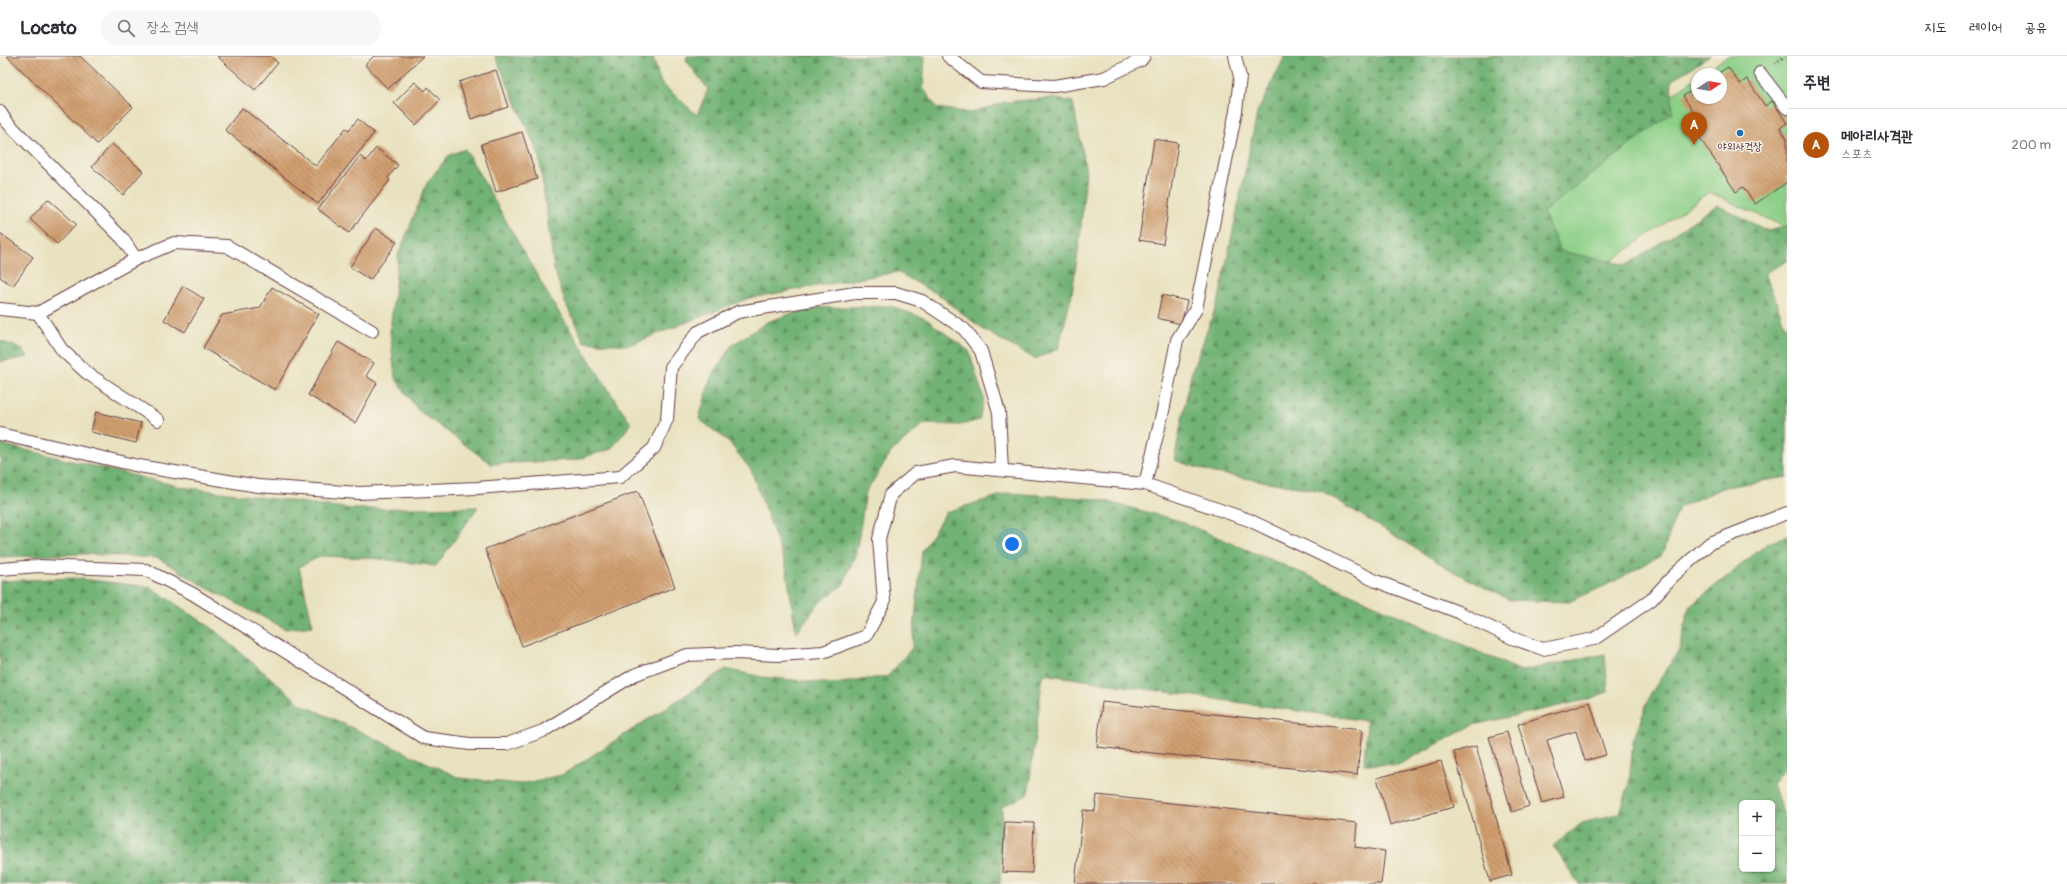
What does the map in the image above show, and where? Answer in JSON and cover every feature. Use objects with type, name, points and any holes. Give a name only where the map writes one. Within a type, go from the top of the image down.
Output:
[{"type":"lane","points":[[948,56],[981,82],[1054,86],[1104,78],[1141,60],[1144,56]]},
{"type":"lane","points":[[1145,484],[1163,411],[1177,340],[1196,309],[1198,301],[1236,110],[1240,77],[1235,56]]},
{"type":"lane","points":[[1760,73],[1787,108]]},
{"type":"lane","points":[[0,112],[6,121],[123,239],[136,259]]},
{"type":"lane","points":[[0,309],[38,313],[136,259],[174,243],[227,246],[372,330]]},
{"type":"lane","points":[[0,434],[139,466],[258,486],[359,493],[477,488],[620,477],[654,448],[667,419],[671,367],[698,332],[738,312],[855,293],[896,293],[922,301],[964,329],[981,351],[999,412],[1002,470]]},
{"type":"lane","points":[[38,313],[62,350],[86,373],[158,420]]},
{"type":"lane","points":[[0,569],[38,566],[146,570],[212,605],[424,738],[470,744],[507,744],[543,730],[634,675],[687,656],[735,654],[779,655],[823,652],[866,636],[884,602],[879,539],[891,494],[916,472],[955,466],[1145,484],[1249,520],[1376,581],[1458,612],[1512,638],[1543,649],[1594,639],[1651,600],[1672,577],[1710,543],[1787,513]]},
{"type":"path","points":[[1779,60],[1785,56]]},
{"type":"green space","points":[[495,56],[652,56],[661,83],[697,115],[708,89],[686,60],[687,56],[925,56],[923,88],[937,108],[971,113],[1005,102],[1052,98],[1073,102],[1086,171],[1080,237],[1072,294],[1058,349],[1035,359],[985,331],[939,295],[897,272],[749,298],[629,345],[584,342],[565,302],[554,269],[539,155]]},
{"type":"green space","points":[[1285,56],[1710,56],[1671,81],[1673,112],[1543,212],[1560,251],[1627,265],[1717,205],[1768,231],[1787,226],[1787,261],[1765,273],[1785,326],[1787,326],[1787,477],[1725,487],[1679,507],[1662,555],[1613,582],[1569,602],[1509,600],[1449,569],[1322,491],[1214,473],[1174,460],[1191,374],[1219,299],[1257,113]]},
{"type":"green space","points":[[1727,56],[1787,56],[1787,228],[1709,192],[1562,296],[1505,214],[1691,81],[1691,104],[1727,104],[1727,68],[1710,68]]},
{"type":"green space","points":[[465,149],[554,305],[631,424],[611,449],[575,460],[491,464],[418,410],[395,378],[390,331],[398,256],[427,183],[449,155]]},
{"type":"green space","points":[[891,306],[926,319],[969,351],[984,399],[979,420],[961,425],[924,424],[892,451],[866,492],[856,553],[843,585],[819,603],[796,633],[786,566],[751,470],[729,442],[699,419],[710,380],[731,346],[767,322],[808,308]]},
{"type":"green space","points":[[0,341],[22,349],[28,357],[0,362]]},
{"type":"green space","points":[[0,444],[182,487],[353,509],[478,507],[436,566],[372,558],[321,556],[299,567],[313,626],[286,629],[207,588],[158,558],[85,554],[0,557]]},
{"type":"green space","points":[[1008,493],[1097,499],[1177,520],[1342,590],[1521,671],[1605,654],[1608,692],[1586,700],[1473,725],[1398,765],[1364,764],[1367,721],[1043,674],[1028,795],[1002,806],[1000,884],[0,884],[0,581],[74,578],[150,587],[212,628],[301,704],[460,778],[520,784],[562,775],[726,669],[762,677],[835,684],[888,676],[912,648],[922,551],[946,512]]},
{"type":"green space","points":[[1787,536],[1787,766],[1772,784],[1787,823],[1787,884],[1579,884],[1553,846],[1582,823],[1620,813],[1629,784],[1633,741],[1650,695],[1680,648],[1689,607],[1768,543]]},
{"type":"building","points":[[7,56],[80,56],[133,107],[97,144]]},
{"type":"building","points":[[217,56],[270,56],[278,63],[255,90]]},
{"type":"building","points":[[374,56],[423,56],[388,89],[365,65]]},
{"type":"building","name":"야외사격장","points":[[1728,67],[1740,84],[1747,79],[1765,106],[1772,101],[1787,123],[1780,128],[1787,139],[1787,182],[1755,204],[1743,187],[1736,192],[1687,119],[1695,114],[1683,96],[1691,91],[1691,104],[1727,104],[1726,68]]},
{"type":"building","points":[[496,70],[508,107],[471,119],[459,82]]},
{"type":"building","points":[[415,82],[425,91],[428,87],[440,100],[416,125],[394,103]]},
{"type":"building","points":[[242,108],[316,166],[346,128],[349,130],[358,119],[374,133],[318,204],[225,130]]},
{"type":"building","points":[[522,132],[537,179],[496,192],[481,144]]},
{"type":"building","points":[[1154,139],[1178,143],[1163,244],[1139,240]]},
{"type":"building","points":[[112,144],[143,171],[123,195],[92,167]]},
{"type":"building","points":[[376,148],[398,165],[388,178],[390,180],[349,233],[318,209],[360,156],[366,161]]},
{"type":"building","points":[[48,199],[76,224],[57,244],[30,219]]},
{"type":"building","points":[[376,228],[397,242],[370,280],[350,267]]},
{"type":"building","points":[[0,233],[33,257],[13,286],[0,277]]},
{"type":"building","points":[[183,286],[204,299],[185,332],[164,320]]},
{"type":"building","points":[[272,287],[319,314],[275,390],[203,348],[222,315],[260,308]]},
{"type":"building","points":[[1162,295],[1187,301],[1181,324],[1157,318]]},
{"type":"building","points":[[338,342],[374,363],[366,376],[377,383],[355,423],[308,395]]},
{"type":"building","points":[[96,412],[141,423],[136,443],[91,432]]},
{"type":"building","points":[[638,491],[675,587],[522,646],[485,549]]},
{"type":"building","points":[[1102,702],[1362,730],[1357,775],[1097,747]]},
{"type":"building","points":[[1590,702],[1606,755],[1585,761],[1576,731],[1547,740],[1564,797],[1542,803],[1518,724]]},
{"type":"building","points":[[1507,732],[1529,806],[1512,812],[1489,737]]},
{"type":"building","points":[[1476,746],[1512,875],[1490,881],[1454,752]]},
{"type":"building","points":[[1441,761],[1454,807],[1390,825],[1377,778]]},
{"type":"building","points":[[1097,795],[1357,823],[1355,847],[1385,851],[1381,884],[1075,884],[1083,810],[1095,811]]},
{"type":"building","points":[[1005,822],[1034,823],[1032,873],[1002,872]]},
{"type":"place","name":"야외사격장","points":[[1740,133]]},
{"type":"place","name":"메아리사격관","points":[[1694,145]]}]
